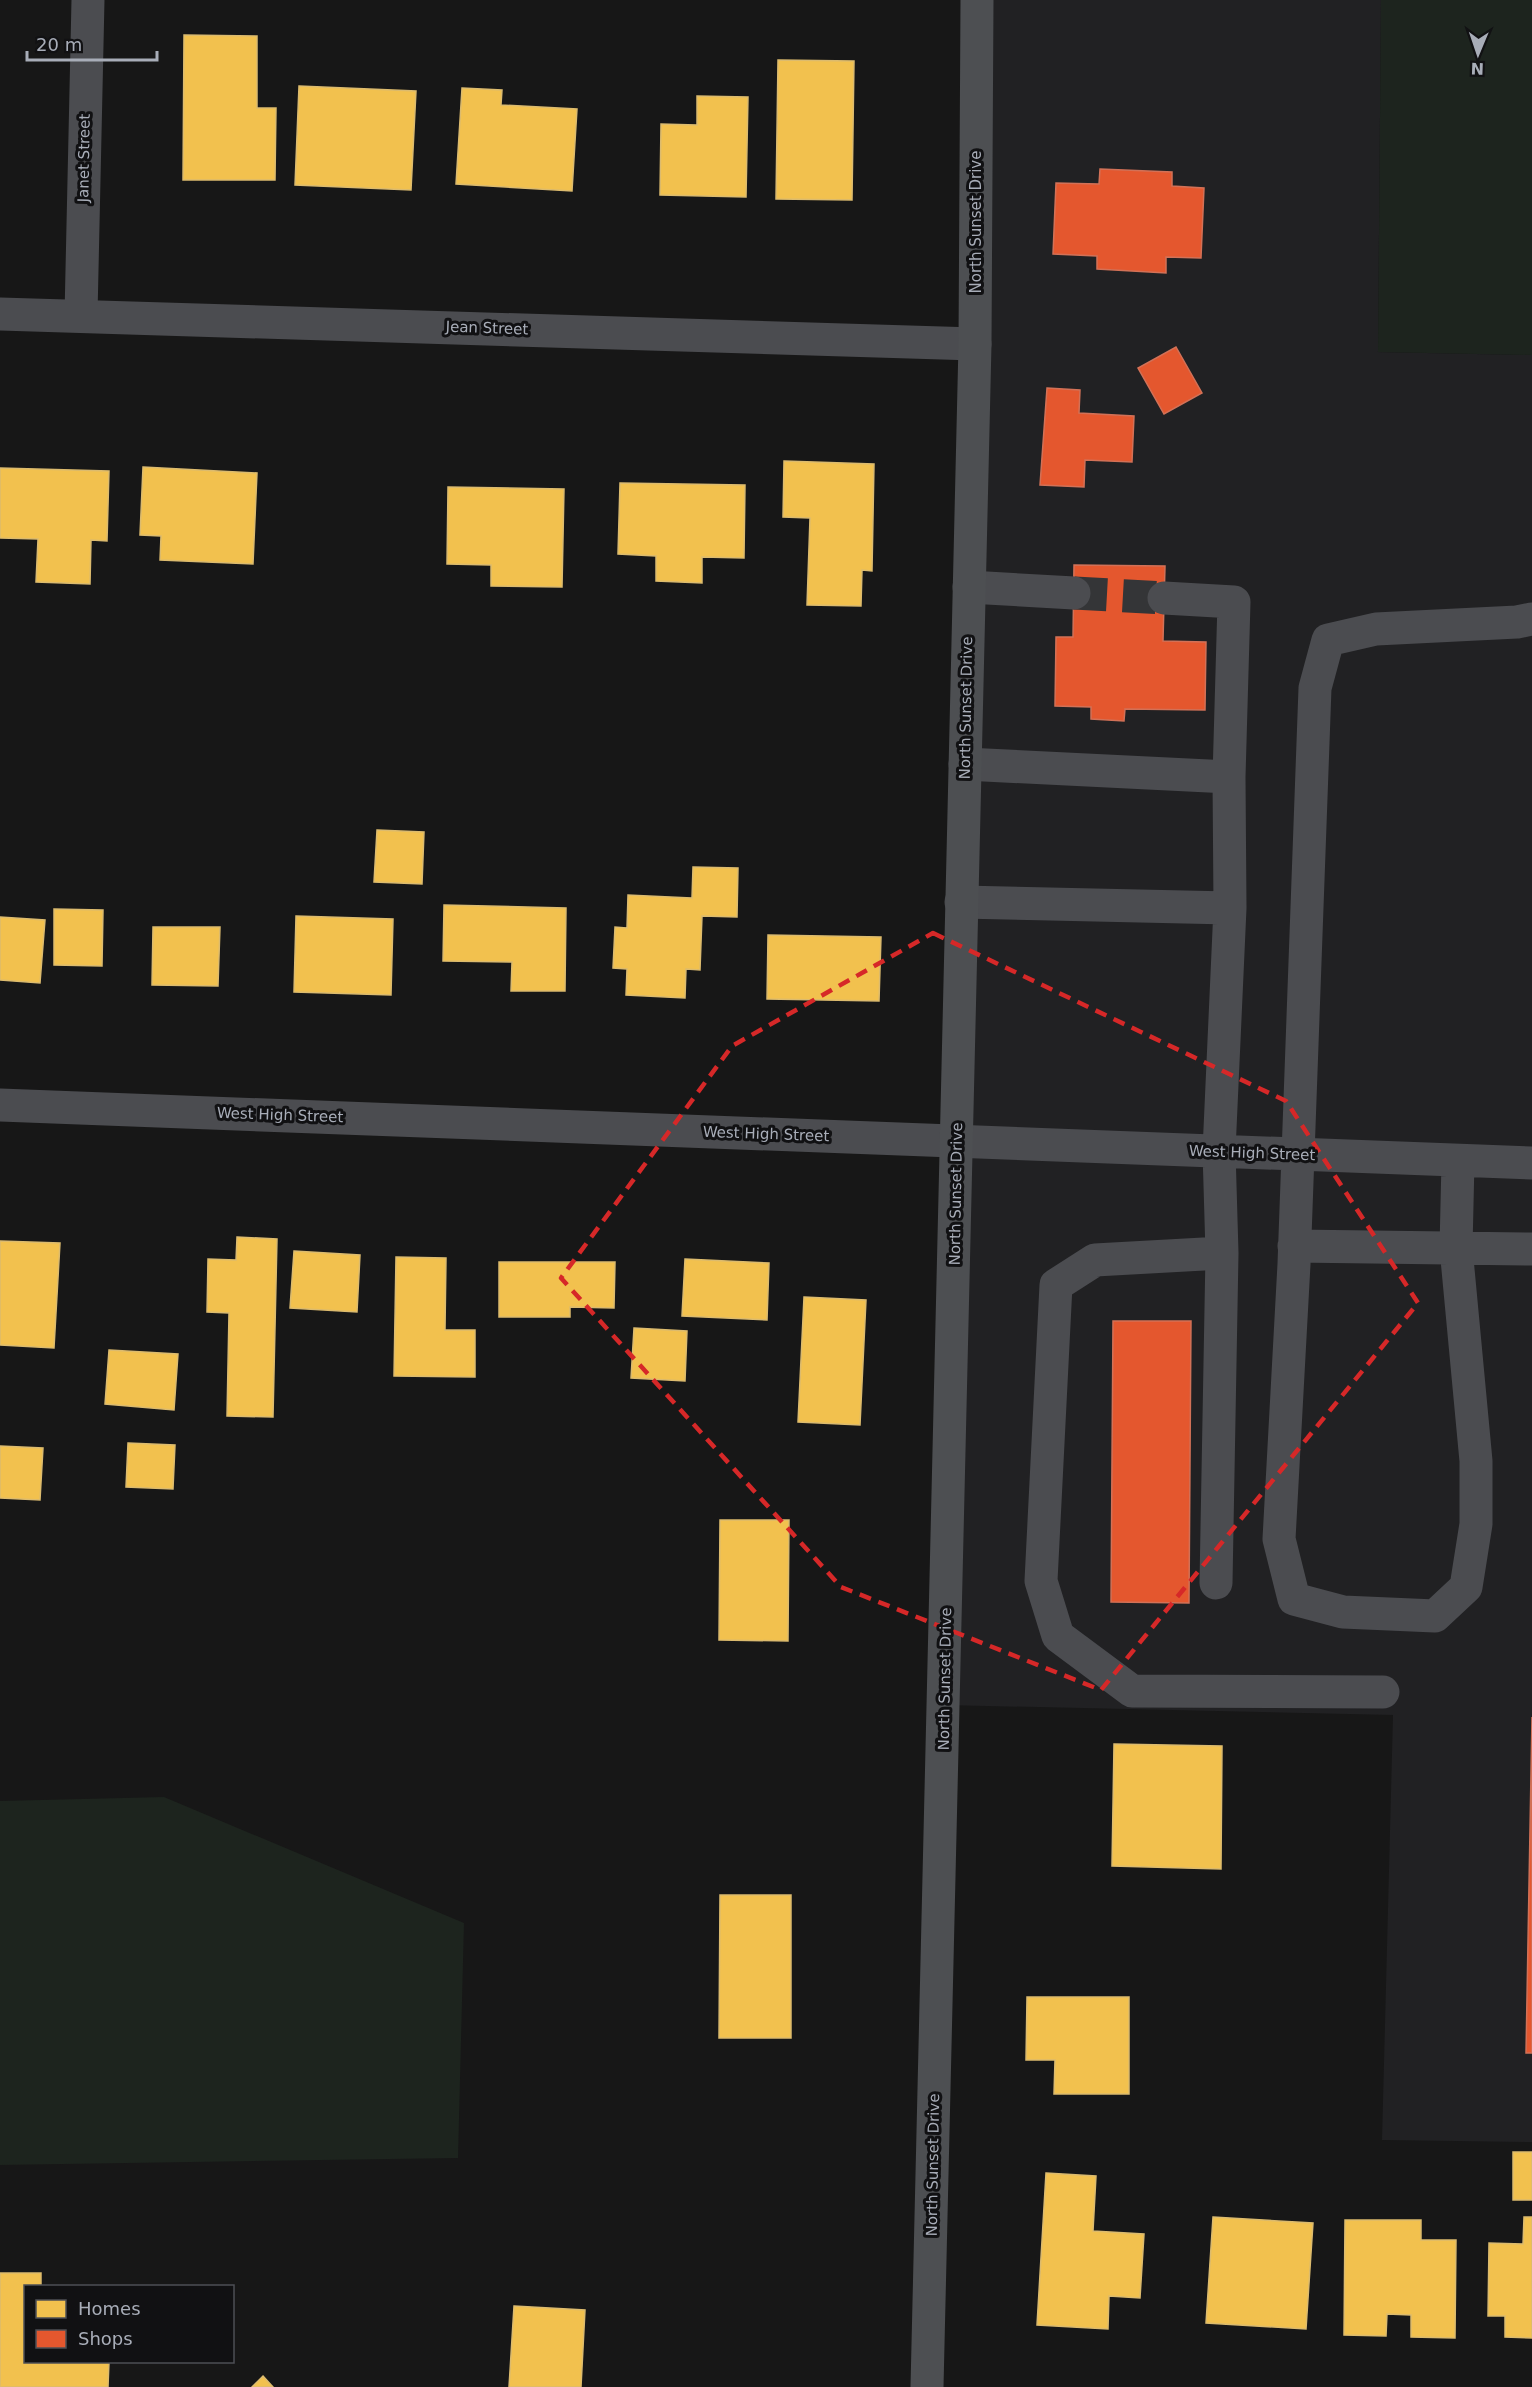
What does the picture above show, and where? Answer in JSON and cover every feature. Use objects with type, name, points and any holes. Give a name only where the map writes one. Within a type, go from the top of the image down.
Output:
[{"type":"main road","name":"North Sunset Drive","points":[[927,2387],[975,344],[977,0]]},
{"type":"street","name":"Janet Street","points":[[81,315],[88,0]]},
{"type":"street","name":"Jean Street","points":[[0,314],[975,344]]},
{"type":"street","points":[[969,587],[1074,593]]},
{"type":"street","points":[[1164,598],[1234,602],[1229,777],[1230,908],[1219,1151],[1222,1253],[1216,1583]]},
{"type":"street","points":[[1458,1161],[1456,1248],[1476,1461],[1476,1524],[1466,1587],[1434,1616],[1343,1612],[1294,1599],[1279,1539],[1294,1246],[1315,688],[1328,640],[1376,629],[1517,622],[1532,619]]},
{"type":"street","points":[[965,764],[1229,777]]},
{"type":"street","points":[[961,902],[1230,908]]},
{"type":"street","name":"West High Street","points":[[0,1105],[1532,1162]]},
{"type":"street","points":[[1294,1246],[1532,1249]]},
{"type":"street","points":[[1222,1253],[1095,1260],[1056,1285],[1041,1581],[1058,1636],[1132,1691],[1383,1692]]},
{"type":"highlighted area","points":[[933,933],[1286,1101],[1418,1303],[1101,1690],[841,1587],[561,1278],[732,1046]]},
{"type":"shaded area","points":[[977,0],[1381,0],[1378,352],[1532,355],[1532,2142],[1382,2140],[1393,1715],[944,1705]]},
{"type":"shaded area","points":[[1381,0],[1532,0],[1532,355],[1378,352]]},
{"type":"shaded area","points":[[164,1797],[464,1923],[458,2158],[0,2165],[0,1801]]},
{"type":"building: Homes","points":[[184,35],[257,36],[257,108],[276,108],[275,180],[183,180]]},
{"type":"building: Homes","points":[[778,60],[854,61],[852,200],[776,199]]},
{"type":"building: Homes","points":[[299,86],[416,91],[411,190],[295,185]]},
{"type":"building: Homes","points":[[462,88],[502,90],[501,105],[577,109],[572,191],[456,184]]},
{"type":"building: Homes","points":[[697,96],[748,97],[746,197],[660,195],[661,124],[697,125]]},
{"type":"building: Homes","points":[[784,461],[874,464],[872,571],[862,570],[861,606],[807,605],[810,518],[783,517]]},
{"type":"building: Homes","points":[[143,467],[257,473],[253,564],[160,560],[161,536],[140,535]]},
{"type":"building: Homes","points":[[0,468],[109,471],[107,541],[91,540],[90,584],[36,582],[38,539],[0,538]]},
{"type":"building: Homes","points":[[620,483],[745,485],[744,558],[702,557],[702,583],[656,581],[656,556],[618,554]]},
{"type":"building: Homes","points":[[448,487],[564,489],[562,587],[491,586],[491,565],[447,564]]},
{"type":"building: Homes","points":[[377,830],[424,832],[422,884],[374,882]]},
{"type":"building: Homes","points":[[693,867],[738,868],[737,917],[702,916],[700,970],[686,969],[685,998],[626,995],[627,969],[613,968],[615,927],[627,928],[628,895],[692,898]]},
{"type":"building: Homes","points":[[444,905],[566,908],[565,991],[511,991],[512,962],[443,961]]},
{"type":"building: Homes","points":[[54,909],[103,910],[102,966],[54,965]]},
{"type":"building: Homes","points":[[296,916],[393,919],[391,995],[294,992]]},
{"type":"building: Homes","points":[[0,917],[45,920],[40,983],[0,980]]},
{"type":"building: Homes","points":[[153,927],[220,927],[218,986],[152,985]]},
{"type":"building: Homes","points":[[768,935],[881,937],[879,1001],[767,999]]},
{"type":"building: Homes","points":[[237,1237],[277,1239],[273,1417],[227,1416],[229,1313],[207,1312],[208,1259],[236,1260]]},
{"type":"building: Homes","points":[[0,1241],[60,1243],[54,1348],[0,1345]]},
{"type":"building: Homes","points":[[294,1251],[360,1255],[357,1312],[290,1308]]},
{"type":"building: Homes","points":[[396,1257],[446,1258],[445,1330],[475,1330],[475,1377],[394,1376]]},
{"type":"building: Homes","points":[[685,1259],[769,1263],[767,1320],[682,1316]]},
{"type":"building: Homes","points":[[499,1262],[615,1262],[614,1308],[570,1307],[570,1317],[499,1317]]},
{"type":"building: Homes","points":[[804,1297],[866,1300],[860,1425],[798,1422]]},
{"type":"building: Homes","points":[[634,1328],[687,1331],[685,1381],[631,1378]]},
{"type":"building: Homes","points":[[109,1350],[178,1354],[174,1410],[105,1404]]},
{"type":"building: Homes","points":[[128,1443],[175,1445],[173,1489],[126,1487]]},
{"type":"building: Homes","points":[[0,1446],[43,1448],[40,1500],[0,1498]]},
{"type":"building: Homes","points":[[720,1520],[789,1520],[788,1641],[719,1640]]},
{"type":"building: Homes","points":[[1114,1744],[1222,1746],[1221,1869],[1112,1866]]},
{"type":"building: Homes","points":[[720,1895],[791,1895],[791,2038],[719,2038]]},
{"type":"building: Homes","points":[[1027,1997],[1129,1997],[1129,2094],[1054,2094],[1055,2060],[1026,2060]]},
{"type":"building: Homes","points":[[1513,2152],[1532,2152],[1532,2200],[1513,2200]]},
{"type":"building: Homes","points":[[1046,2173],[1096,2176],[1093,2231],[1144,2234],[1140,2298],[1109,2296],[1108,2329],[1037,2325]]},
{"type":"building: Homes","points":[[1213,2217],[1313,2223],[1306,2329],[1206,2323]]},
{"type":"building: Homes","points":[[1524,2217],[1532,2217],[1532,2338],[1505,2337],[1505,2316],[1488,2316],[1489,2243],[1523,2244]]},
{"type":"building: Homes","points":[[1345,2220],[1421,2220],[1421,2240],[1456,2240],[1455,2338],[1411,2337],[1411,2315],[1387,2314],[1386,2336],[1344,2335]]},
{"type":"building: Homes","points":[[0,2273],[41,2273],[41,2285],[24,2285],[24,2363],[109,2363],[108,2387],[0,2387]]},
{"type":"building: Homes","points":[[514,2306],[585,2310],[581,2387],[509,2387]]},
{"type":"building: Homes","points":[[263,2376],[273,2387],[252,2387]]},
{"type":"building: Shops","points":[[1100,169],[1172,172],[1172,186],[1204,188],[1201,258],[1166,257],[1166,273],[1097,269],[1097,256],[1053,254],[1056,183],[1099,184]]},
{"type":"building: Shops","points":[[1176,347],[1202,393],[1164,414],[1138,368]]},
{"type":"building: Shops","points":[[1047,388],[1080,390],[1079,413],[1134,416],[1132,462],[1085,460],[1084,487],[1040,485]]},
{"type":"building: Shops","points":[[1074,565],[1165,566],[1163,641],[1206,642],[1205,710],[1125,709],[1124,721],[1091,719],[1091,707],[1055,706],[1056,637],[1073,637]]},
{"type":"building: Shops","points":[[1113,1321],[1191,1321],[1189,1603],[1111,1602]]},
{"type":"building: Shops","points":[[1532,1717],[1532,2053],[1526,2053]]},
{"type":"tunnel","points":[[1074,593],[1164,598]]}]
